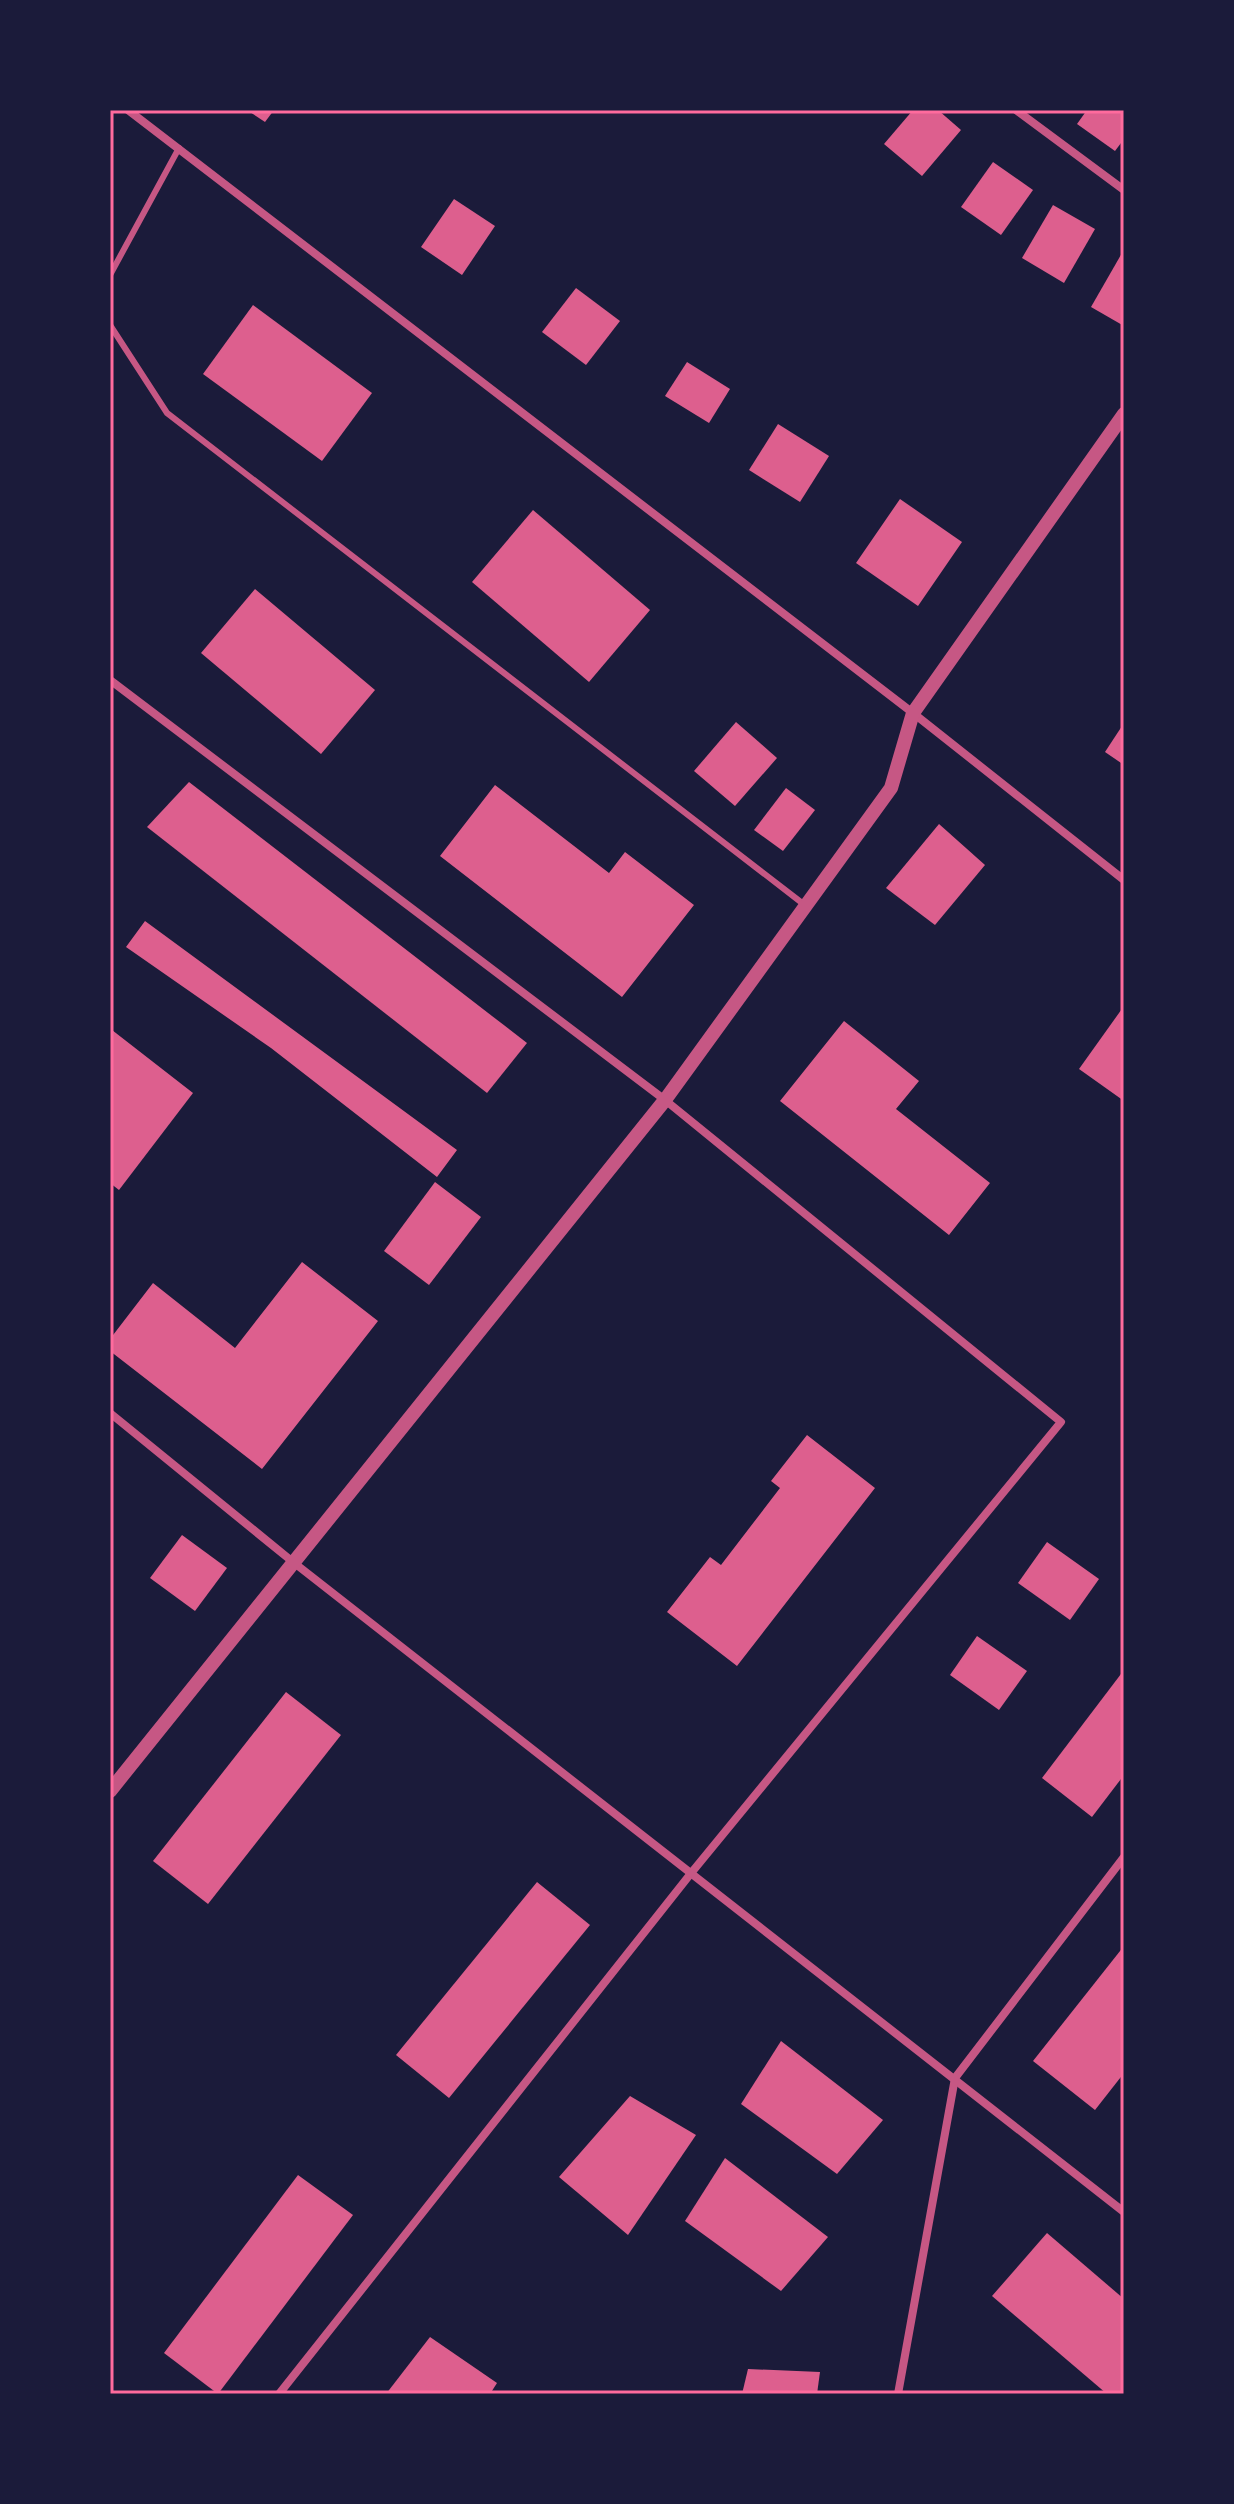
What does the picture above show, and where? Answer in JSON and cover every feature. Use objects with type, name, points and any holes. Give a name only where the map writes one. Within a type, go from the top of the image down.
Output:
[{"type":"street","points":[[128,110],[913,713],[1124,880]]},
{"type":"street","points":[[1016,110],[1124,190]]},
{"type":"street","points":[[110,1791],[665,1100],[891,788],[913,713],[1124,414]]},
{"type":"street","points":[[110,680],[665,1100],[1061,1422],[692,1872],[279,2394]]},
{"type":"street","points":[[110,1413],[293,1562],[1124,2212]]},
{"type":"street","points":[[898,2394],[955,2078],[1124,1857]]},
{"type":"lane","points":[[110,275],[179,148]]},
{"type":"lane","points":[[110,325],[167,413],[806,906]]},
{"type":"building","points":[[247,110],[274,110],[265,122]]},
{"type":"building","points":[[913,110],[938,110],[961,130],[922,176],[884,144]]},
{"type":"building","points":[[1087,110],[1124,110],[1124,139],[1115,151],[1077,124]]},
{"type":"building","points":[[993,162],[1033,190],[1001,235],[961,207]]},
{"type":"building","points":[[454,199],[495,226],[462,275],[421,247]]},
{"type":"building","points":[[1053,205],[1095,229],[1064,283],[1022,258]]},
{"type":"building","points":[[1124,254],[1124,326],[1091,307]]},
{"type":"building","points":[[576,288],[620,321],[586,365],[542,332]]},
{"type":"building","points":[[253,305],[372,393],[322,461],[203,374]]},
{"type":"building","points":[[687,362],[730,389],[709,423],[665,396]]},
{"type":"building","points":[[778,424],[829,456],[800,502],[749,470]]},
{"type":"building","points":[[900,499],[962,542],[918,606],[856,563]]},
{"type":"building","points":[[533,510],[650,610],[589,682],[472,582]]},
{"type":"building","points":[[255,589],[375,690],[321,754],[201,653]]},
{"type":"building","points":[[736,722],[777,758],[735,806],[694,771]]},
{"type":"building","points":[[1124,723],[1124,765],[1105,752]]},
{"type":"building","points":[[189,782],[527,1043],[487,1093],[147,827]]},
{"type":"building","points":[[495,785],[609,873],[625,852],[694,905],[622,997],[440,856]]},
{"type":"building","points":[[786,788],[815,810],[783,851],[754,830]]},
{"type":"building","points":[[939,824],[985,865],[935,925],[886,888]]},
{"type":"building","points":[[145,921],[457,1150],[437,1177],[271,1048],[126,947]]},
{"type":"building","points":[[1124,1006],[1124,1101],[1079,1069]]},
{"type":"building","points":[[844,1021],[919,1081],[896,1109],[990,1183],[949,1235],[780,1101]]},
{"type":"building","points":[[112,1030],[193,1093],[119,1190],[110,1183]]},
{"type":"building","points":[[435,1182],[481,1217],[429,1285],[384,1251]]},
{"type":"building","points":[[302,1262],[378,1321],[262,1469],[110,1351],[110,1339],[153,1283],[235,1348]]},
{"type":"building","points":[[807,1435],[875,1488],[737,1666],[667,1612],[710,1557],[721,1565],[780,1488],[771,1481]]},
{"type":"building","points":[[182,1535],[227,1568],[195,1611],[150,1578]]},
{"type":"building","points":[[1047,1542],[1099,1579],[1070,1620],[1018,1583]]},
{"type":"building","points":[[977,1636],[1027,1671],[999,1710],[950,1675]]},
{"type":"building","points":[[1124,1670],[1124,1775],[1092,1817],[1042,1778]]},
{"type":"building","points":[[286,1692],[341,1735],[208,1904],[153,1861]]},
{"type":"building","points":[[537,1882],[590,1925],[449,2098],[396,2055]]},
{"type":"building","points":[[1124,1946],[1124,2073],[1095,2110],[1033,2061]]},
{"type":"building","points":[[781,2041],[883,2120],[837,2174],[741,2104]]},
{"type":"building","points":[[630,2096],[696,2135],[628,2235],[559,2177]]},
{"type":"building","points":[[725,2158],[828,2237],[781,2291],[685,2221]]},
{"type":"building","points":[[298,2175],[353,2215],[218,2394],[164,2353]]},
{"type":"building","points":[[1047,2233],[1124,2299],[1124,2394],[1107,2394],[992,2296]]},
{"type":"building","points":[[430,2337],[497,2383],[490,2394],[386,2394]]},
{"type":"building","points":[[748,2369],[820,2372],[817,2394],[742,2394]]}]
